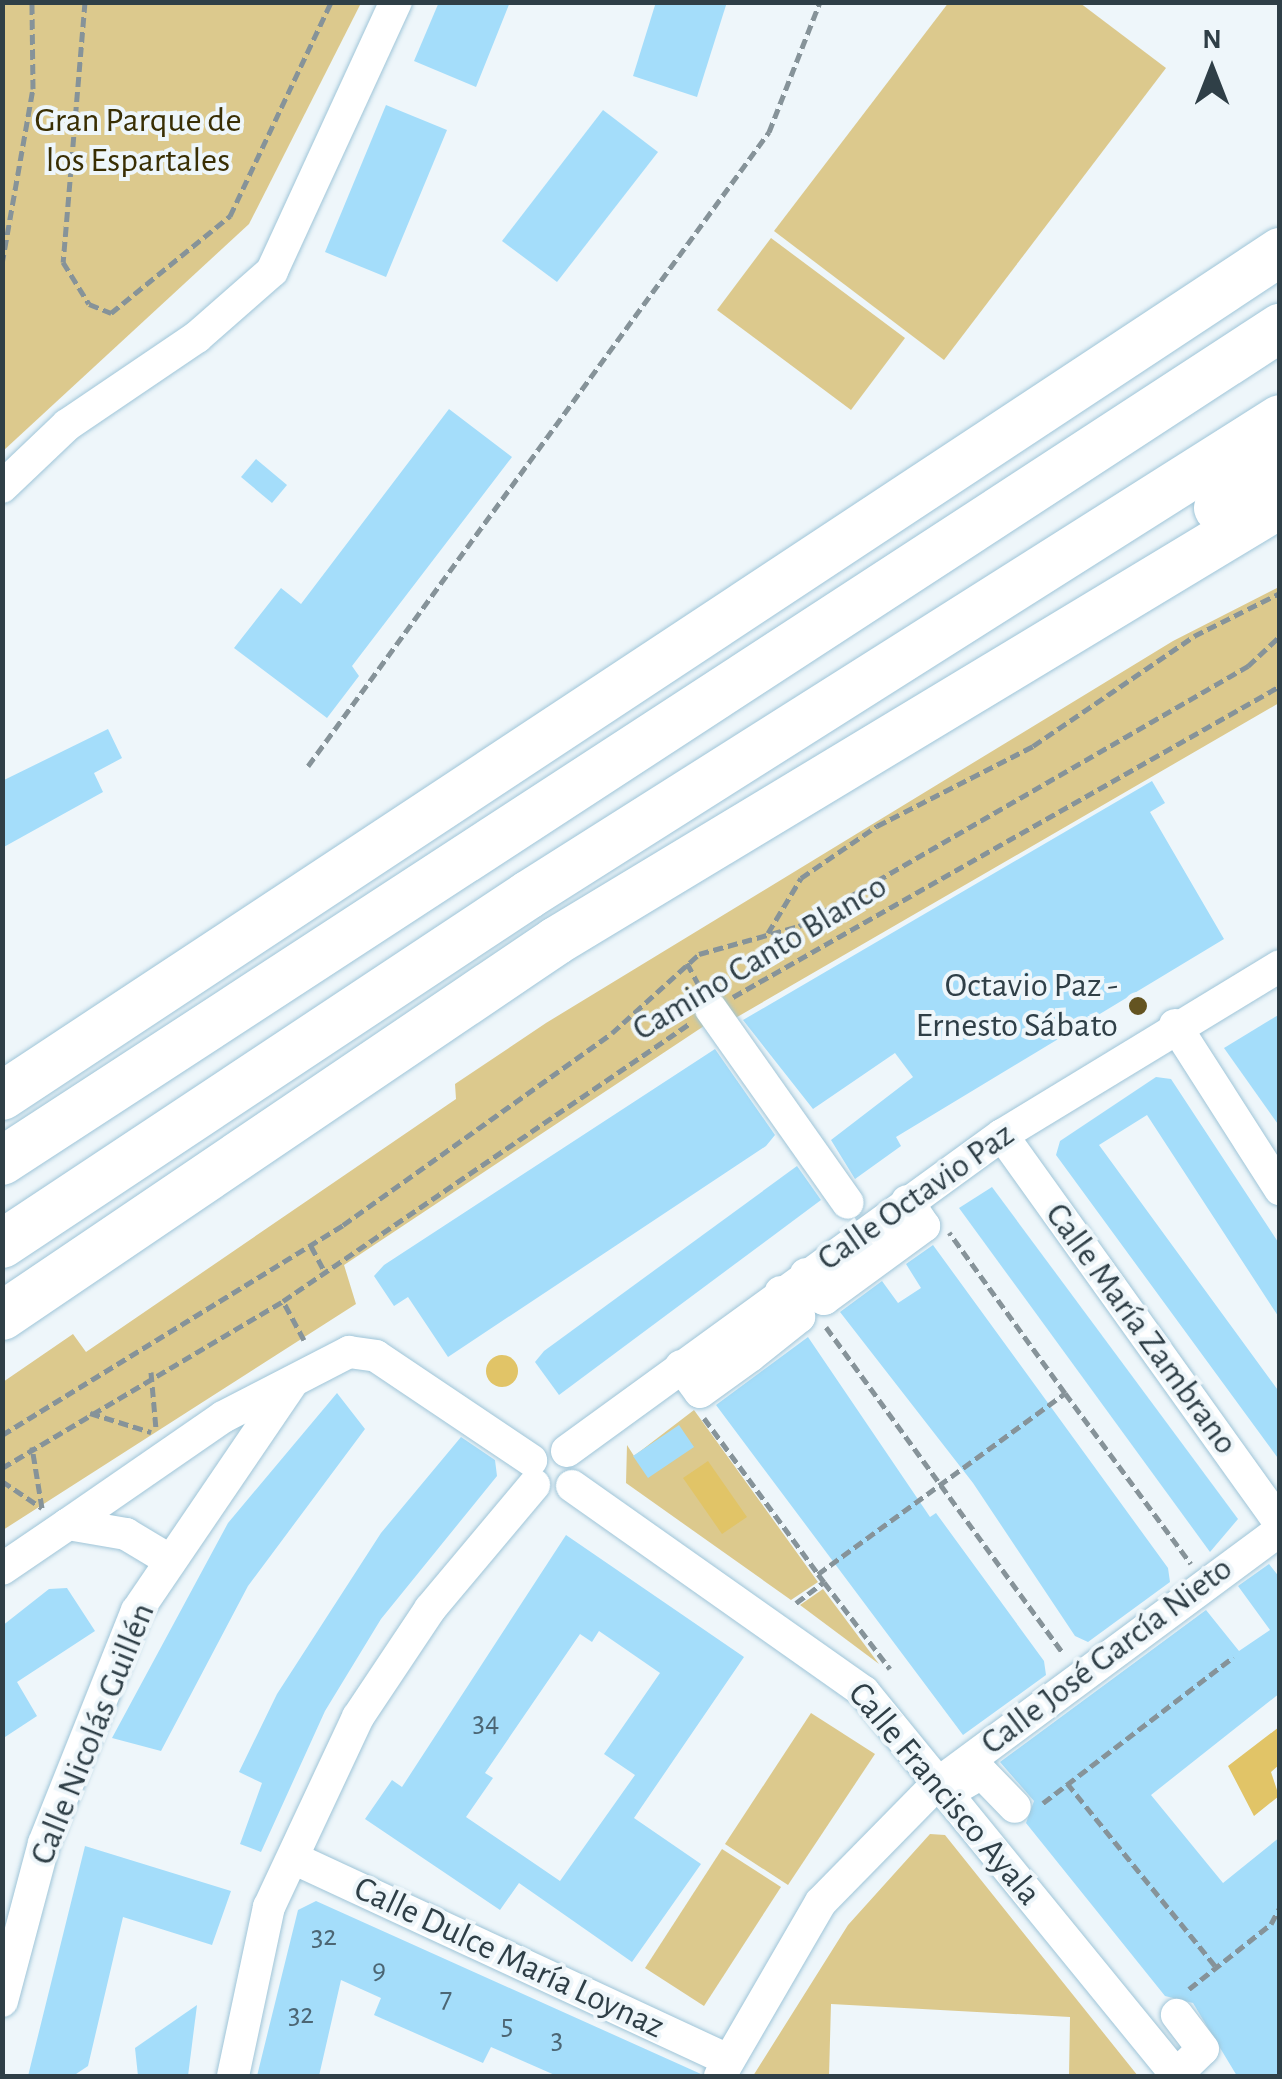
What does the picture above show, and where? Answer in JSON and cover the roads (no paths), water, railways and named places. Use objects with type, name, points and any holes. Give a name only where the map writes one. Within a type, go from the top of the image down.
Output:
[{"type":"highway","points":[[2,1096],[1280,255]]},
{"type":"highway","points":[[2,1160],[1280,328]]},
{"type":"highway","points":[[2,1244],[528,895],[1280,419]]},
{"type":"highway","points":[[1010,662],[1280,465]]},
{"type":"highway","points":[[2,1316],[556,942],[1010,662],[1280,504]]},
{"type":"highway","points":[[2,1062],[459,794]]},
{"type":"street","points":[[2,487],[67,425],[197,337],[272,271],[396,2]]},
{"type":"street","name":"Calle Octavio Paz","points":[[567,1451],[1002,1135],[1176,1025],[1280,966]]},
{"type":"street","points":[[710,1009],[848,1203]]},
{"type":"street","points":[[1176,1025],[1280,1188]]},
{"type":"street","name":"Calle María Zambrano","points":[[1002,1135],[1280,1527]]},
{"type":"street","points":[[2,1569],[223,1417],[290,1386],[349,1352],[376,1356],[532,1472],[552,1494],[572,1486],[577,1468],[567,1451],[547,1447],[532,1472],[430,1609],[358,1717],[269,1907],[233,2076]]},
{"type":"street","name":"Calle Nicolás Guillén","points":[[2,2001],[51,1825],[137,1612],[290,1386]]},
{"type":"street","name":"Calle Francisco Ayala","points":[[572,1486],[832,1662],[1177,2076]]},
{"type":"street","points":[[68,1524],[126,1534],[171,1561]]},
{"type":"street","name":"Calle José García Nieto","points":[[723,2068],[822,1902],[941,1789],[1280,1527]]},
{"type":"street","points":[[941,1789],[982,1773],[1026,1807]]},
{"type":"street","name":"Calle Dulce María Loynaz","points":[[292,1858],[723,2068]]},
{"type":"street","points":[[1177,2076],[1203,2049],[1182,2003]]},
{"type":"place","name":"Octavio Paz - Ernesto Sábato","points":[[1138,1006]]},
{"type":"park label","name":"Gran Parque de los Espartales","points":[[138,141]]}]
